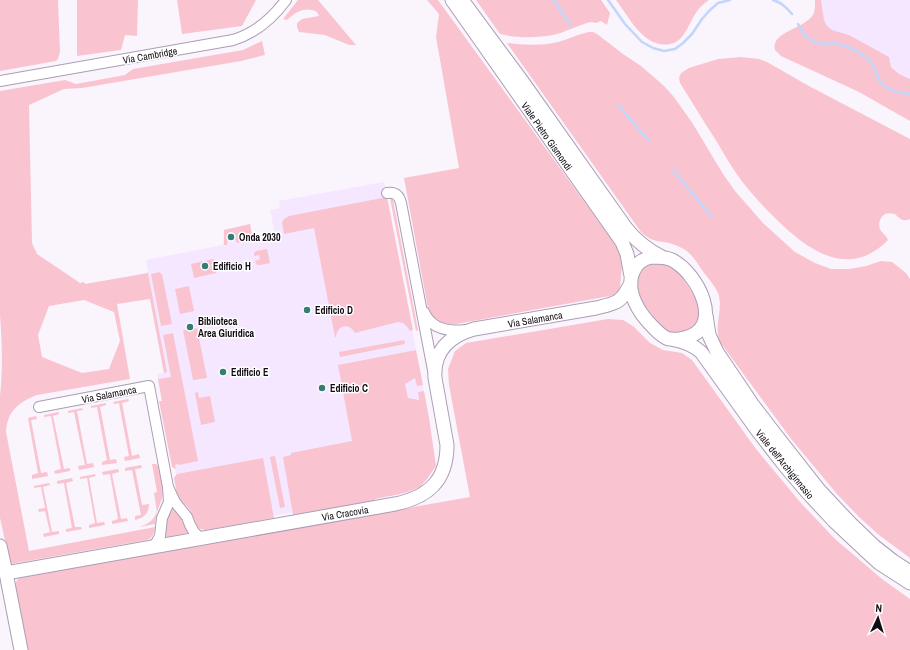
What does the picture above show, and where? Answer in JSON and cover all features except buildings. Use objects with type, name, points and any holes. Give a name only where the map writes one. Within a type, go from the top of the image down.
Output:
[{"type":"street","name":"Via Cambridge","points":[[0,81],[234,40],[261,26],[271,18],[286,0]]},
{"type":"street","name":"Viale Pietro Gismondi","points":[[452,0],[622,242],[630,264],[631,279]]},
{"type":"street","name":"Viale Pietro Gismondi","points":[[462,0],[522,81],[626,228],[644,247],[662,257]]},
{"type":"street","points":[[387,193],[394,193],[400,198],[435,378]]},
{"type":"street","points":[[596,308],[614,304],[624,296],[631,279],[637,266],[642,260],[652,257],[662,257],[678,263],[682,267],[704,299],[706,315],[703,324],[696,334],[685,338],[671,339],[666,338],[659,333],[638,308],[631,287],[631,279]]},
{"type":"street","points":[[420,302],[428,319],[438,327],[451,330],[474,330]]},
{"type":"street","points":[[596,308],[629,308],[645,318]]},
{"type":"street","name":"Via Salamanca","points":[[474,330],[596,308]]},
{"type":"street","name":"Viale dell'Archiginnasio","points":[[706,315],[709,335],[717,352],[740,387],[772,430],[820,490],[850,523],[874,546],[910,572]]},
{"type":"street","name":"Via Cracovia","points":[[6,573],[407,502],[419,496],[430,489],[438,480],[442,474],[447,456],[435,378],[435,364],[443,348],[448,342],[455,336],[474,330]]},
{"type":"street","name":"Viale dell'Archiginnasio","points":[[671,339],[687,343],[701,352],[771,449],[814,500],[838,525],[879,563],[910,584]]},
{"type":"street","name":"Via Salamanca","points":[[39,407],[149,386],[168,487],[169,502],[162,518],[159,538],[152,547]]},
{"type":"street","name":"Via Salamanca","points":[[168,487],[175,502],[188,517],[194,532],[198,536],[206,538]]},
{"type":"street","points":[[161,528],[164,538],[169,543],[178,543],[187,539],[190,525]]},
{"type":"street","points":[[0,546],[21,650]]},
{"type":"shaded area","points":[[0,0],[58,0],[60,52],[56,61],[0,71]]},
{"type":"shaded area","points":[[77,0],[138,0],[137,36],[125,35],[121,50],[77,56]]},
{"type":"shaded area","points":[[177,0],[256,0],[242,26],[182,34]]},
{"type":"shaded area","points":[[298,0],[318,0],[356,45],[349,45],[325,35],[299,32],[297,23],[302,19],[319,16],[317,12],[313,10],[305,10],[297,12],[287,20],[283,19]]},
{"type":"shaded area","points":[[427,0],[438,0],[615,244],[622,259],[622,264],[620,289],[615,295],[451,325],[437,321],[429,314],[404,178],[459,168],[436,37],[439,14]]},
{"type":"shaded area","points":[[476,0],[601,0],[610,13],[607,25],[601,21],[596,23],[591,22],[553,35],[519,37],[500,34]]},
{"type":"shaded area","points":[[616,0],[709,0],[697,12],[680,39],[670,44],[661,44],[652,42],[645,37],[632,23]]},
{"type":"shaded area","points":[[815,0],[821,0],[824,20],[827,26],[832,30],[849,35],[889,57],[891,67],[899,74],[910,79],[910,121],[859,92],[781,56],[775,50],[775,44],[778,38],[804,23],[814,13]]},
{"type":"shaded area","points":[[821,0],[910,0],[910,79],[899,74],[849,35],[832,30],[827,26],[824,20]]},
{"type":"shaded area","points":[[589,32],[597,34],[641,66],[663,85],[674,97],[693,124],[735,191],[763,223],[795,252],[815,263],[831,269],[849,269],[866,266],[881,261],[892,262],[906,273],[910,279],[910,558],[879,535],[859,517],[837,494],[792,440],[720,342],[718,330],[720,299],[712,283],[686,250],[670,243],[650,239],[641,232],[507,43],[539,45],[558,42]]},
{"type":"shaded area","points":[[262,41],[265,55],[241,61],[82,88],[64,89],[29,105],[32,243],[37,254],[80,283],[84,282],[85,284],[148,273],[167,372],[164,373],[150,299],[117,304],[130,379],[37,395],[15,408],[9,418],[6,432],[29,551],[155,527],[152,537],[147,540],[10,564],[0,518],[0,396],[2,356],[0,315],[0,91],[65,80],[76,84],[125,75],[133,69],[243,50]],"holes":[[[84,300],[114,312],[120,341],[109,369],[82,373],[42,357],[38,335],[49,306]]]},
{"type":"shaded area","points":[[741,57],[759,59],[767,62],[807,85],[910,139],[910,219],[902,220],[893,213],[883,215],[879,227],[888,240],[873,252],[858,258],[843,259],[828,256],[814,249],[786,229],[749,190],[733,169],[680,83],[679,78],[681,73],[689,68],[718,59]]},
{"type":"shaded area","points":[[384,182],[429,418],[436,466],[420,487],[400,494],[221,525],[179,489],[157,374],[164,373],[145,273],[148,272],[146,260],[223,245],[224,230],[250,224],[253,240],[275,235],[270,210],[280,208],[279,201]]},
{"type":"shaded area","points":[[387,197],[413,330],[410,331],[408,327],[398,322],[355,333],[350,327],[344,326],[339,330],[335,337],[314,228],[284,234],[282,222],[289,216]]},
{"type":"shaded area","points":[[390,198],[393,200],[418,330],[416,331]]},
{"type":"shaded area","points":[[250,224],[253,240],[237,243],[232,232],[228,233],[227,245],[224,245],[224,230]]},
{"type":"shaded area","points":[[267,249],[270,263],[257,265],[255,261],[260,259],[259,255],[254,256],[254,253],[256,251]]},
{"type":"shaded area","points":[[213,259],[216,263],[211,264],[212,268],[217,268],[216,273],[194,278],[191,264]]},
{"type":"shaded area","points":[[663,263],[672,267],[680,274],[696,298],[700,308],[696,323],[692,328],[679,334],[671,333],[663,329],[640,299],[636,284],[639,273],[645,267]]},
{"type":"shaded area","points":[[160,272],[162,274],[172,324],[161,326],[151,274]]},
{"type":"shaded area","points":[[189,286],[194,311],[180,314],[175,289]]},
{"type":"shaded area","points":[[608,319],[623,320],[633,326],[650,343],[663,350],[682,353],[692,360],[756,449],[800,502],[835,539],[882,579],[910,599],[910,650],[28,650],[15,585],[21,576],[470,497],[449,385],[448,369],[455,351],[466,343]]},
{"type":"shaded area","points":[[197,328],[207,378],[193,380],[183,330]]},
{"type":"shaded area","points":[[173,333],[198,461],[175,465],[176,469],[172,467],[159,401],[162,401],[158,379],[171,377],[163,335]]},
{"type":"shaded area","points":[[404,340],[405,344],[340,357],[339,352]]},
{"type":"shaded area","points":[[416,350],[423,385],[417,386],[415,378],[405,384],[408,398],[419,400],[418,392],[424,391],[436,466],[427,479],[420,487],[400,494],[375,499],[375,501],[293,515],[283,457],[291,455],[291,453],[352,441],[338,365]]},
{"type":"shaded area","points":[[198,392],[199,398],[210,396],[215,422],[201,425],[195,393]]},
{"type":"shaded area","points":[[128,399],[129,401],[122,403],[132,456],[139,454],[140,458],[125,461],[124,457],[129,456],[119,403],[114,404],[113,402]]},
{"type":"shaded area","points":[[106,403],[106,405],[100,407],[110,460],[116,459],[117,463],[102,465],[102,462],[107,460],[97,407],[91,408],[91,406]]},
{"type":"shaded area","points":[[82,408],[83,410],[77,411],[87,464],[93,463],[94,467],[79,470],[78,466],[85,465],[74,412],[68,413],[68,411]]},
{"type":"shaded area","points":[[59,412],[59,414],[53,416],[64,469],[70,468],[70,471],[55,474],[54,471],[61,469],[51,416],[44,417],[44,415]]},
{"type":"shaded area","points":[[36,416],[37,419],[31,420],[41,473],[47,472],[48,476],[32,479],[32,475],[38,473],[28,418]]},
{"type":"shaded area","points":[[275,456],[285,507],[280,508],[270,457]]},
{"type":"shaded area","points":[[263,458],[274,518],[206,530],[198,528],[190,510],[177,494],[174,478],[177,474]]},
{"type":"shaded area","points":[[152,464],[156,464],[160,467],[164,489],[162,489],[162,499],[156,515],[155,524],[139,527],[150,522],[157,512],[154,493],[157,492]]},
{"type":"shaded area","points":[[141,465],[142,468],[135,469],[142,505],[149,504],[149,507],[145,515],[135,520],[135,516],[141,515],[132,470],[125,471],[125,468]]},
{"type":"shaded area","points":[[118,469],[119,472],[112,474],[121,519],[127,518],[128,521],[112,524],[112,521],[118,519],[110,474],[103,475],[102,472]]},
{"type":"shaded area","points":[[95,474],[96,476],[89,478],[97,523],[104,522],[105,525],[89,528],[89,525],[95,523],[87,478],[80,479],[80,477]]},
{"type":"shaded area","points":[[72,478],[73,481],[66,483],[75,527],[81,527],[82,529],[66,532],[66,529],[72,528],[64,483],[57,484],[57,481]]},
{"type":"shaded area","points":[[49,483],[50,485],[43,487],[52,532],[59,531],[59,534],[44,537],[43,534],[50,532],[45,511],[39,512],[38,509],[45,508],[41,487],[34,488],[34,486]]},
{"type":"shaded area","points":[[173,509],[179,512],[188,530],[187,533],[167,537],[165,524],[169,511]]},
{"type":"waterway","points":[[554,0],[570,24]]},
{"type":"waterway","points":[[608,0],[625,24],[642,42],[653,48],[664,51],[675,49],[683,43],[692,34],[709,11],[718,3],[730,0]]},
{"type":"waterway","points":[[773,0],[783,5],[792,14]]},
{"type":"waterway","points":[[798,24],[805,36],[813,41],[823,44],[834,43],[857,51],[869,60],[876,70],[878,79],[884,86],[896,92],[910,94]]},
{"type":"waterway","points":[[618,105],[649,141]]},
{"type":"waterway","points":[[673,170],[712,217]]},
{"type":"place","name":"Onda 2030","points":[[231,237]]},
{"type":"place","name":"Edificio H","points":[[205,266]]},
{"type":"place","name":"Edificio D","points":[[307,310]]},
{"type":"place","name":"Biblioteca Area Giuridica","points":[[190,327]]},
{"type":"place","name":"Edificio E","points":[[223,372]]},
{"type":"place","name":"Edificio C","points":[[322,388]]}]
